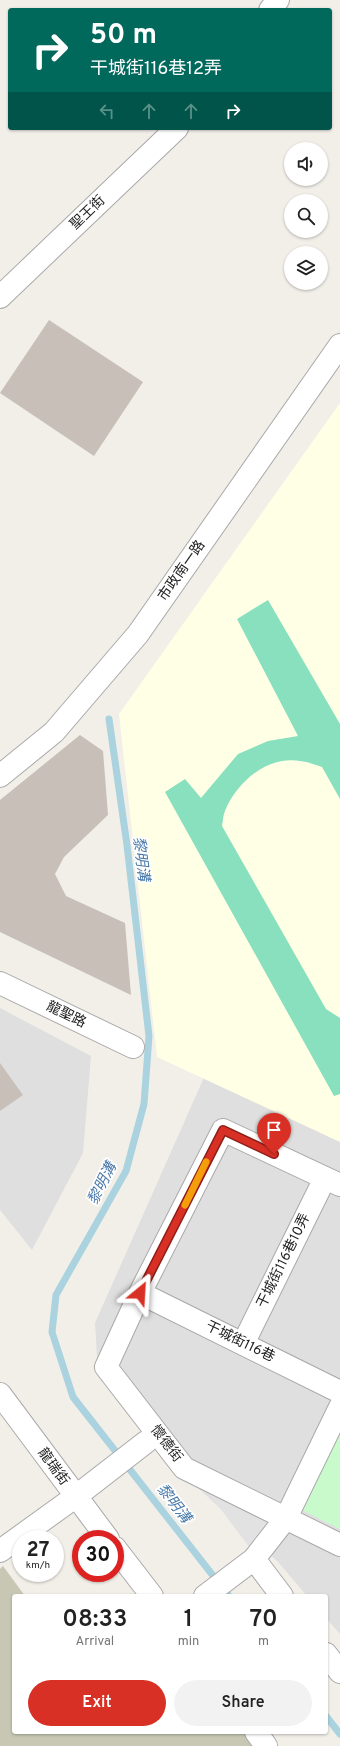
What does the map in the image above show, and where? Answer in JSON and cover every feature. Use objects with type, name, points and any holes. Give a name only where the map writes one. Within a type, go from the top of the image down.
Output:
[{"type":"street","points":[[272,8],[278,0]]},
{"type":"street","name":"聖王街","points":[[0,297],[175,130]]},
{"type":"street","name":"市政南一路","points":[[0,776],[54,732],[138,634],[340,345]]},
{"type":"street","name":"龍聖路","points":[[0,983],[132,1047]]},
{"type":"street","points":[[140,1293],[223,1130],[333,1181]]},
{"type":"street","name":"干城街116巷10弄","points":[[243,1344],[333,1181]]},
{"type":"street","name":"干城街116巷","points":[[140,1293],[340,1392]]},
{"type":"street","name":"懷德街","points":[[140,1293],[106,1367],[184,1468],[340,1544]]},
{"type":"street","name":"龍瑞街","points":[[0,1394],[80,1493],[103,1530]]},
{"type":"street","points":[[208,1594],[247,1564],[286,1518],[340,1407]]},
{"type":"street","points":[[0,1551],[142,1446]]},
{"type":"street","points":[[124,1560],[150,1594]]},
{"type":"street","points":[[247,1564],[280,1594]]},
{"type":"street","points":[[328,1657],[340,1672]]},
{"type":"street","points":[[257,1734],[266,1746]]},
{"type":"shaded area","points":[[340,403],[340,1142],[157,1057],[119,714]]},
{"type":"shaded area","points":[[0,1008],[91,1056],[83,1153],[32,1250],[0,1210]]},
{"type":"shaded area","points":[[206,1073],[340,1132],[340,1634],[328,1620],[328,1594],[305,1594],[278,1562],[181,1472],[98,1373],[95,1323]]},
{"type":"shaded area","points":[[198,1479],[275,1517],[250,1548]]},
{"type":"shaded area","points":[[3,1566],[12,1578],[12,1582],[15,1582],[24,1594],[12,1594],[12,1734],[249,1734],[259,1746],[0,1746],[0,1569]]},
{"type":"green space","points":[[268,600],[340,724],[340,799],[322,767],[302,761],[292,760],[273,763],[255,773],[240,786],[229,802],[223,816],[222,826],[326,1009],[340,1018],[340,1094],[334,1096],[165,792],[185,779],[201,798],[238,754],[268,741],[298,736],[237,619]]},
{"type":"green space","points":[[340,1421],[340,1529],[298,1508]]},
{"type":"building","points":[[49,320],[143,382],[94,456],[0,393]]},
{"type":"building","points":[[80,735],[103,751],[108,815],[64,857],[55,874],[66,896],[125,923],[131,995],[0,932],[0,800]]},
{"type":"building","points":[[0,1063],[23,1095],[0,1111]]},
{"type":"waterway","name":"黎明溝","points":[[109,719],[127,845],[149,1036],[144,1104],[126,1171],[56,1295],[52,1332],[73,1397],[227,1594]]},
{"type":"waterway","name":"黎明溝","points":[[328,1719],[340,1734]]},
{"type":"slow traffic","points":[[185,1205],[206,1162]]},
{"type":"route","points":[[140,1293],[223,1130],[274,1154]]}]
